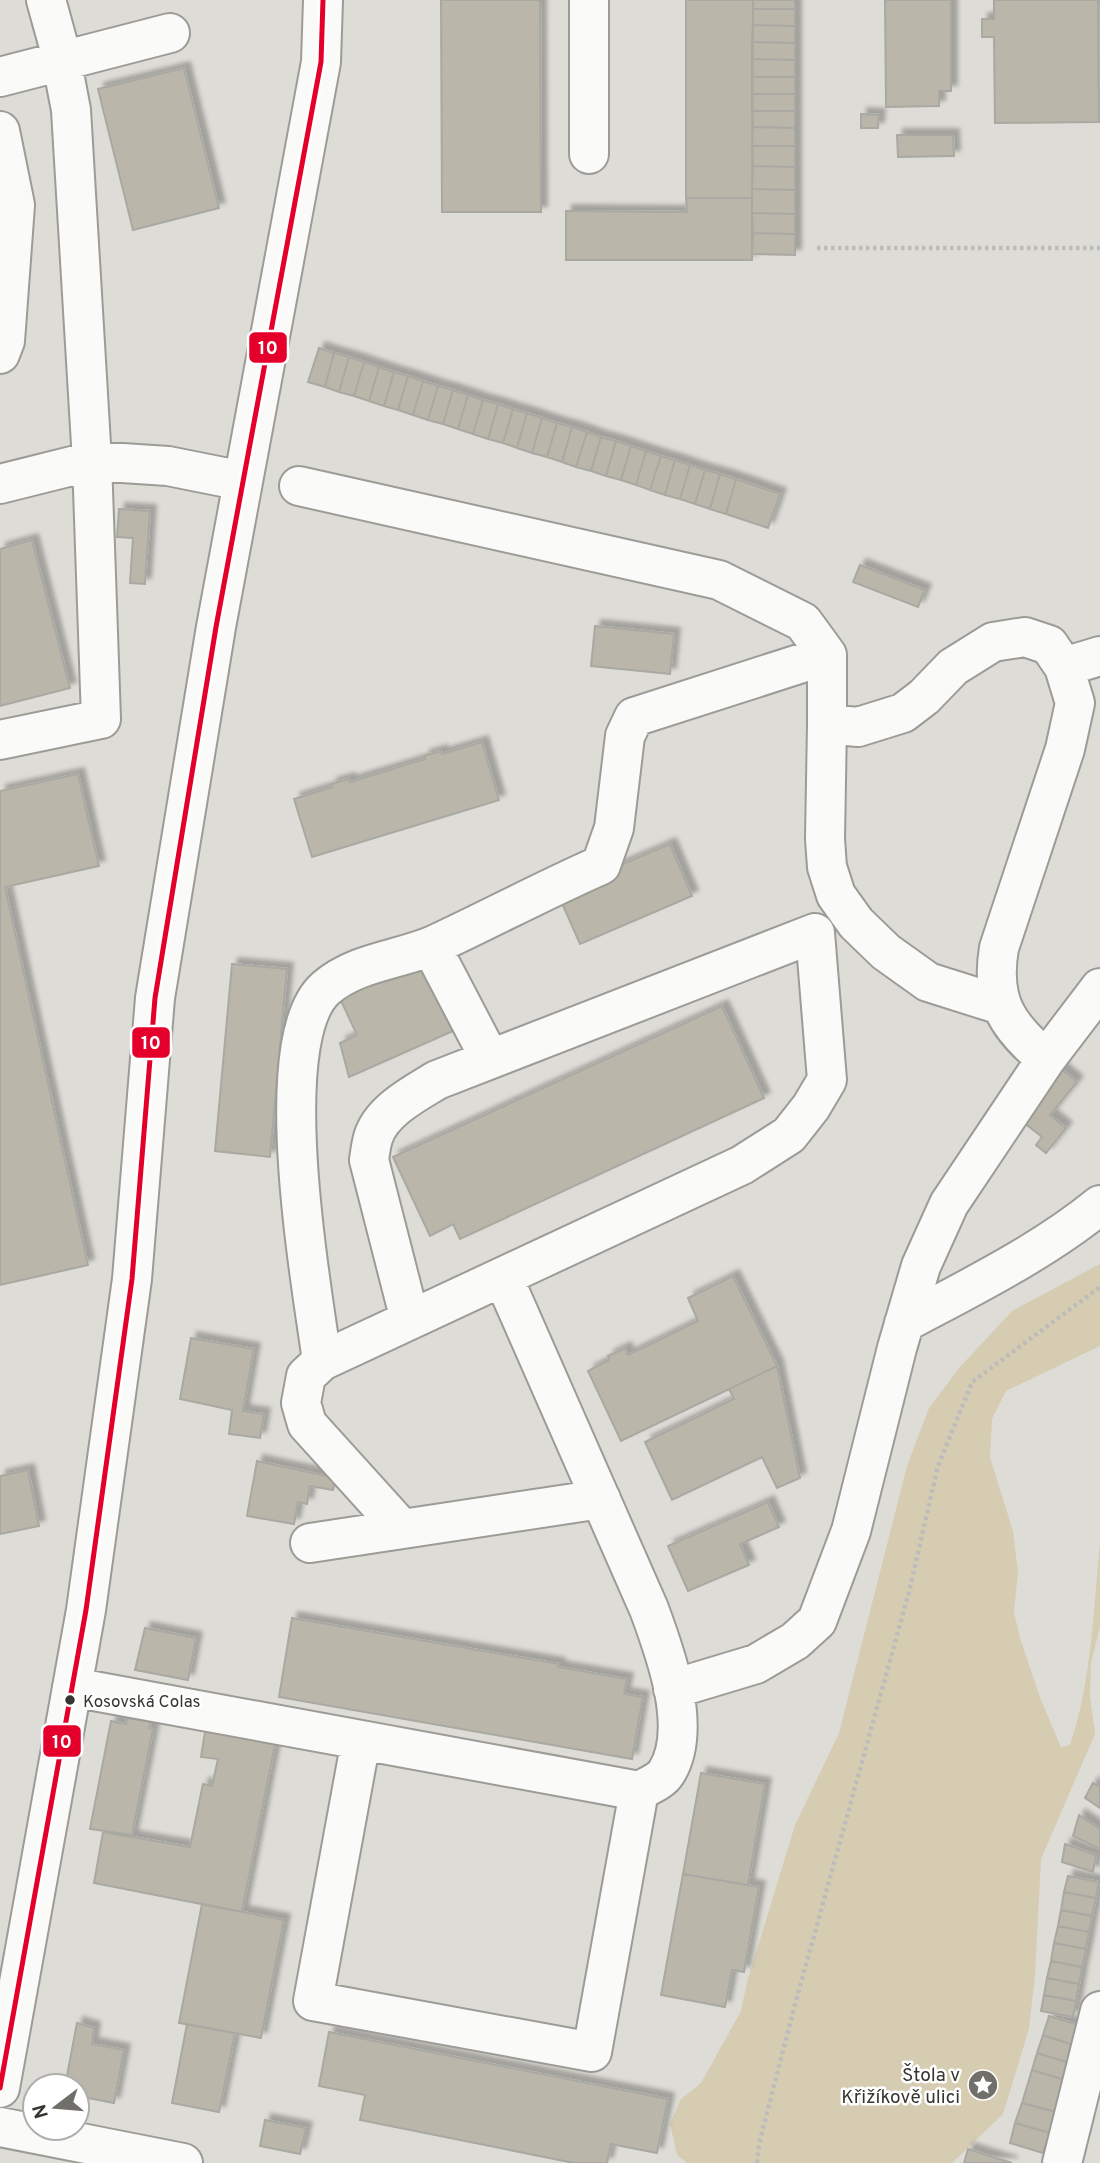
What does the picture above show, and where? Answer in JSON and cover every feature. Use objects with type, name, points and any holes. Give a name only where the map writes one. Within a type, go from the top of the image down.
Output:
[{"type":"street","points":[[0,740],[102,719],[92,461],[71,110],[46,0]]},
{"type":"street","points":[[0,2088],[86,1610],[132,1279],[155,998],[216,627],[321,62],[323,0]]},
{"type":"street","points":[[589,0],[589,154]]},
{"type":"street","points":[[0,77],[170,33]]},
{"type":"street","points":[[0,131],[15,205],[2,331]]},
{"type":"street","points":[[0,484],[92,461],[168,466],[243,481]]},
{"type":"street","points":[[299,486],[719,580],[803,622],[827,655],[825,839],[827,867],[836,895],[856,922],[886,952],[928,982],[1001,1005]]},
{"type":"street","points":[[827,724],[858,727],[903,713],[924,697],[953,667],[993,642],[1025,637],[1049,645],[1064,667],[1074,703],[1065,749],[999,948],[995,973],[1001,1005],[1019,1035],[1046,1059]]},
{"type":"street","points":[[322,1361],[298,1180],[296,1081],[304,1035],[314,1001],[327,987],[357,970],[431,946],[601,865],[614,828],[625,736],[634,717],[827,655]]},
{"type":"street","points":[[1064,667],[1100,656]]},
{"type":"street","points":[[402,1529],[307,1424],[302,1404],[306,1376],[322,1361],[743,1165],[789,1135],[828,1080],[815,933],[437,1080],[403,1100],[373,1136],[369,1160],[410,1320]]},
{"type":"street","points":[[431,946],[490,1059]]},
{"type":"street","points":[[673,1689],[757,1664],[795,1641],[817,1621],[851,1531],[921,1266],[949,1205],[1046,1059],[1100,988]]},
{"type":"street","points":[[904,1323],[1007,1268],[1100,1205]]},
{"type":"street","points":[[72,1687],[639,1791],[665,1775],[674,1757],[677,1727],[665,1652],[649,1609],[503,1277]]},
{"type":"street","points":[[310,1543],[601,1499]]},
{"type":"street","points":[[361,1740],[313,2001],[592,2052],[639,1791]]},
{"type":"street","points":[[1062,2163],[1100,2011]]},
{"type":"street","points":[[0,2127],[183,2163]]},
{"type":"path","points":[[817,248],[1100,248]]},
{"type":"path","points":[[757,2163],[759,2144],[794,2008],[909,1592],[938,1466],[972,1382],[1100,1287]]},
{"type":"shaded area","points":[[1100,1264],[1100,1346],[1006,1391],[992,1419],[990,1457],[1013,1531],[1018,1572],[1014,1612],[1041,1700],[1061,1747],[1070,1745],[1083,1696],[1091,1645],[1100,1543],[1100,1627],[1091,1663],[1090,1697],[1095,1734],[1041,1859],[1035,1975],[1029,2029],[1003,2114],[952,2163],[687,2163],[677,2155],[670,2124],[681,2099],[701,2083],[741,2011],[747,1982],[795,1825],[839,1733],[907,1466],[929,1408],[960,1367],[1012,1311]]},
{"type":"building","points":[[441,0],[540,0],[541,212],[442,212]]},
{"type":"building","points":[[686,0],[753,0],[752,198],[686,198]]},
{"type":"building","points":[[753,0],[795,0],[795,9],[753,9]]},
{"type":"building","points":[[885,0],[951,0],[951,91],[939,91],[939,106],[886,107]]},
{"type":"building","points":[[994,0],[1098,0],[1099,122],[995,123],[994,37],[982,37],[982,19],[994,19]]},
{"type":"building","points":[[753,9],[795,9],[795,26],[753,25]]},
{"type":"building","points":[[753,25],[795,26],[795,43],[752,42]]},
{"type":"building","points":[[752,42],[795,43],[795,60],[752,59]]},
{"type":"building","points":[[752,59],[795,60],[795,77],[752,77]]},
{"type":"building","points":[[184,68],[219,208],[133,230],[98,89]]},
{"type":"building","points":[[752,77],[795,77],[795,94],[752,94]]},
{"type":"building","points":[[752,94],[795,94],[795,111],[752,111]]},
{"type":"building","points":[[752,111],[795,111],[795,128],[753,127]]},
{"type":"building","points":[[861,114],[879,115],[878,128],[861,128]]},
{"type":"building","points":[[753,127],[795,128],[795,146],[752,146]]},
{"type":"building","points":[[897,135],[953,135],[954,156],[898,157]]},
{"type":"building","points":[[752,146],[795,146],[795,167],[753,166]]},
{"type":"building","points":[[753,166],[795,167],[795,190],[752,189]]},
{"type":"building","points":[[752,189],[795,190],[795,214],[752,213]]},
{"type":"building","points":[[686,198],[752,198],[752,260],[566,260],[566,211],[687,212]]},
{"type":"building","points":[[752,213],[795,214],[795,234],[753,233]]},
{"type":"building","points":[[753,233],[795,234],[795,255],[752,254]]},
{"type":"building","points":[[319,348],[334,353],[325,387],[308,382]]},
{"type":"building","points":[[334,353],[349,357],[339,392],[325,387]]},
{"type":"building","points":[[349,357],[364,362],[354,396],[339,392]]},
{"type":"building","points":[[364,362],[379,367],[369,401],[354,396]]},
{"type":"building","points":[[379,367],[394,372],[384,406],[369,401]]},
{"type":"building","points":[[394,372],[408,376],[398,410],[384,406]]},
{"type":"building","points":[[408,376],[423,381],[413,415],[398,410]]},
{"type":"building","points":[[423,381],[438,386],[428,420],[413,415]]},
{"type":"building","points":[[438,386],[453,390],[443,424],[428,420]]},
{"type":"building","points":[[453,390],[468,395],[458,429],[443,424]]},
{"type":"building","points":[[468,395],[483,400],[473,434],[458,429]]},
{"type":"building","points":[[483,400],[498,404],[488,439],[473,434]]},
{"type":"building","points":[[498,404],[513,409],[503,443],[488,439]]},
{"type":"building","points":[[513,409],[527,413],[517,448],[503,443]]},
{"type":"building","points":[[527,413],[542,418],[532,453],[517,448]]},
{"type":"building","points":[[542,418],[557,423],[547,457],[532,453]]},
{"type":"building","points":[[557,423],[572,427],[562,462],[547,457]]},
{"type":"building","points":[[572,427],[587,432],[576,467],[562,462]]},
{"type":"building","points":[[587,432],[601,437],[591,471],[576,467]]},
{"type":"building","points":[[601,437],[616,441],[606,476],[591,471]]},
{"type":"building","points":[[616,441],[631,446],[621,480],[606,476]]},
{"type":"building","points":[[631,446],[646,451],[636,485],[621,480]]},
{"type":"building","points":[[646,451],[661,456],[650,490],[636,485]]},
{"type":"building","points":[[661,456],[675,460],[665,495],[650,490]]},
{"type":"building","points":[[675,460],[690,465],[680,499],[665,495]]},
{"type":"building","points":[[690,465],[705,470],[695,504],[680,499]]},
{"type":"building","points":[[705,470],[720,474],[710,509],[695,504]]},
{"type":"building","points":[[720,474],[736,479],[726,514],[710,509]]},
{"type":"building","points":[[736,479],[780,494],[768,528],[726,514]]},
{"type":"building","points":[[119,509],[150,511],[145,584],[130,583],[133,538],[117,537]]},
{"type":"building","points":[[32,540],[70,688],[0,706],[0,549]]},
{"type":"building","points":[[860,565],[925,590],[918,607],[853,582]]},
{"type":"building","points":[[595,626],[674,634],[670,674],[591,666]]},
{"type":"building","points":[[482,742],[499,800],[312,857],[294,799],[332,787],[331,784],[349,779],[350,782],[425,759],[424,756],[441,751],[442,754]]},
{"type":"building","points":[[78,774],[99,866],[5,887],[88,1265],[0,1285],[0,791]]},
{"type":"building","points":[[670,844],[692,896],[580,944],[557,892]]},
{"type":"building","points":[[432,961],[462,1027],[349,1077],[340,1043],[357,1035],[336,990]]},
{"type":"building","points":[[232,964],[287,969],[270,1157],[215,1151]]},
{"type":"building","points":[[722,1006],[764,1098],[460,1239],[453,1224],[430,1236],[393,1157]]},
{"type":"building","points":[[1059,1067],[1077,1082],[1050,1115],[1066,1128],[1046,1153],[1036,1145],[1042,1137],[1018,1118]]},
{"type":"building","points":[[733,1276],[777,1366],[621,1441],[588,1371],[609,1360],[608,1356],[625,1348],[628,1355],[698,1321],[688,1298]]},
{"type":"building","points":[[191,1338],[254,1349],[243,1411],[264,1414],[260,1438],[229,1434],[232,1410],[180,1399]]},
{"type":"building","points":[[777,1366],[800,1478],[777,1488],[762,1457],[672,1500],[645,1442],[734,1399],[729,1389]]},
{"type":"building","points":[[257,1461],[336,1478],[333,1490],[310,1486],[307,1504],[298,1502],[294,1524],[247,1516]]},
{"type":"building","points":[[28,1470],[39,1526],[0,1534],[0,1476]]},
{"type":"building","points":[[768,1502],[779,1527],[740,1544],[749,1565],[688,1591],[668,1546]]},
{"type":"building","points":[[292,1618],[559,1664],[558,1667],[627,1679],[624,1694],[643,1697],[632,1759],[279,1697]]},
{"type":"building","points":[[145,1628],[196,1638],[188,1680],[135,1670]]},
{"type":"building","points":[[127,1718],[151,1722],[149,1728],[153,1729],[132,1835],[90,1829],[111,1721],[126,1724]]},
{"type":"building","points":[[206,1726],[276,1739],[242,1912],[94,1883],[103,1832],[190,1847],[203,1784],[212,1786],[218,1759],[201,1757]]},
{"type":"building","points":[[701,1773],[765,1784],[748,1885],[683,1874]]},
{"type":"building","points":[[1093,1783],[1100,1787],[1100,1808],[1085,1798]]},
{"type":"building","points":[[1079,1815],[1100,1829],[1100,1849],[1073,1836]]},
{"type":"building","points":[[1065,1844],[1096,1855],[1093,1872],[1062,1862]]},
{"type":"building","points":[[683,1874],[759,1887],[744,1972],[732,1970],[725,2007],[661,1995]]},
{"type":"building","points":[[1068,1876],[1099,1882],[1096,1898],[1064,1892]]},
{"type":"building","points":[[1064,1892],[1096,1898],[1092,1916],[1061,1910]]},
{"type":"building","points":[[202,1904],[284,1920],[261,2038],[179,2023]]},
{"type":"building","points":[[1061,1910],[1092,1916],[1089,1932],[1058,1926]]},
{"type":"building","points":[[1058,1926],[1089,1932],[1086,1949],[1054,1943]]},
{"type":"building","points":[[1054,1943],[1086,1949],[1082,1967],[1051,1961]]},
{"type":"building","points":[[1051,1961],[1082,1967],[1079,1984],[1047,1978]]},
{"type":"building","points":[[1047,1978],[1079,1984],[1076,2001],[1044,1995]]},
{"type":"building","points":[[1044,1995],[1076,2001],[1073,2017],[1041,2011]]},
{"type":"building","points":[[1049,2016],[1082,2026],[1076,2046],[1043,2035]]},
{"type":"building","points":[[77,2023],[94,2028],[92,2044],[124,2050],[114,2103],[91,2099],[91,2072],[68,2072]]},
{"type":"building","points":[[187,2024],[235,2033],[219,2112],[172,2103]]},
{"type":"building","points":[[329,2032],[668,2099],[657,2153],[611,2144],[607,2163],[574,2163],[360,2120],[365,2095],[319,2086]]},
{"type":"building","points":[[1043,2035],[1076,2046],[1070,2063],[1037,2053]]},
{"type":"building","points":[[1037,2053],[1070,2063],[1065,2080],[1032,2070]]},
{"type":"building","points":[[1032,2070],[1065,2080],[1056,2112],[1022,2103]]},
{"type":"building","points":[[1022,2103],[1056,2112],[1050,2133],[1015,2123]]},
{"type":"building","points":[[265,2120],[306,2128],[300,2154],[260,2146]]},
{"type":"building","points":[[1015,2123],[1050,2133],[1043,2153],[1010,2143]]},
{"type":"building","points":[[968,2149],[1012,2163],[964,2163]]},
{"type":"transit line","name":"10","points":[[0,2088],[86,1610],[132,1279],[155,998],[216,627],[321,62],[323,0]]},
{"type":"place","name":"Kosovská Colas","points":[[70,1700]]},
{"type":"place","name":"Štola v Křižíkově ulici","points":[[983,2085]]}]
